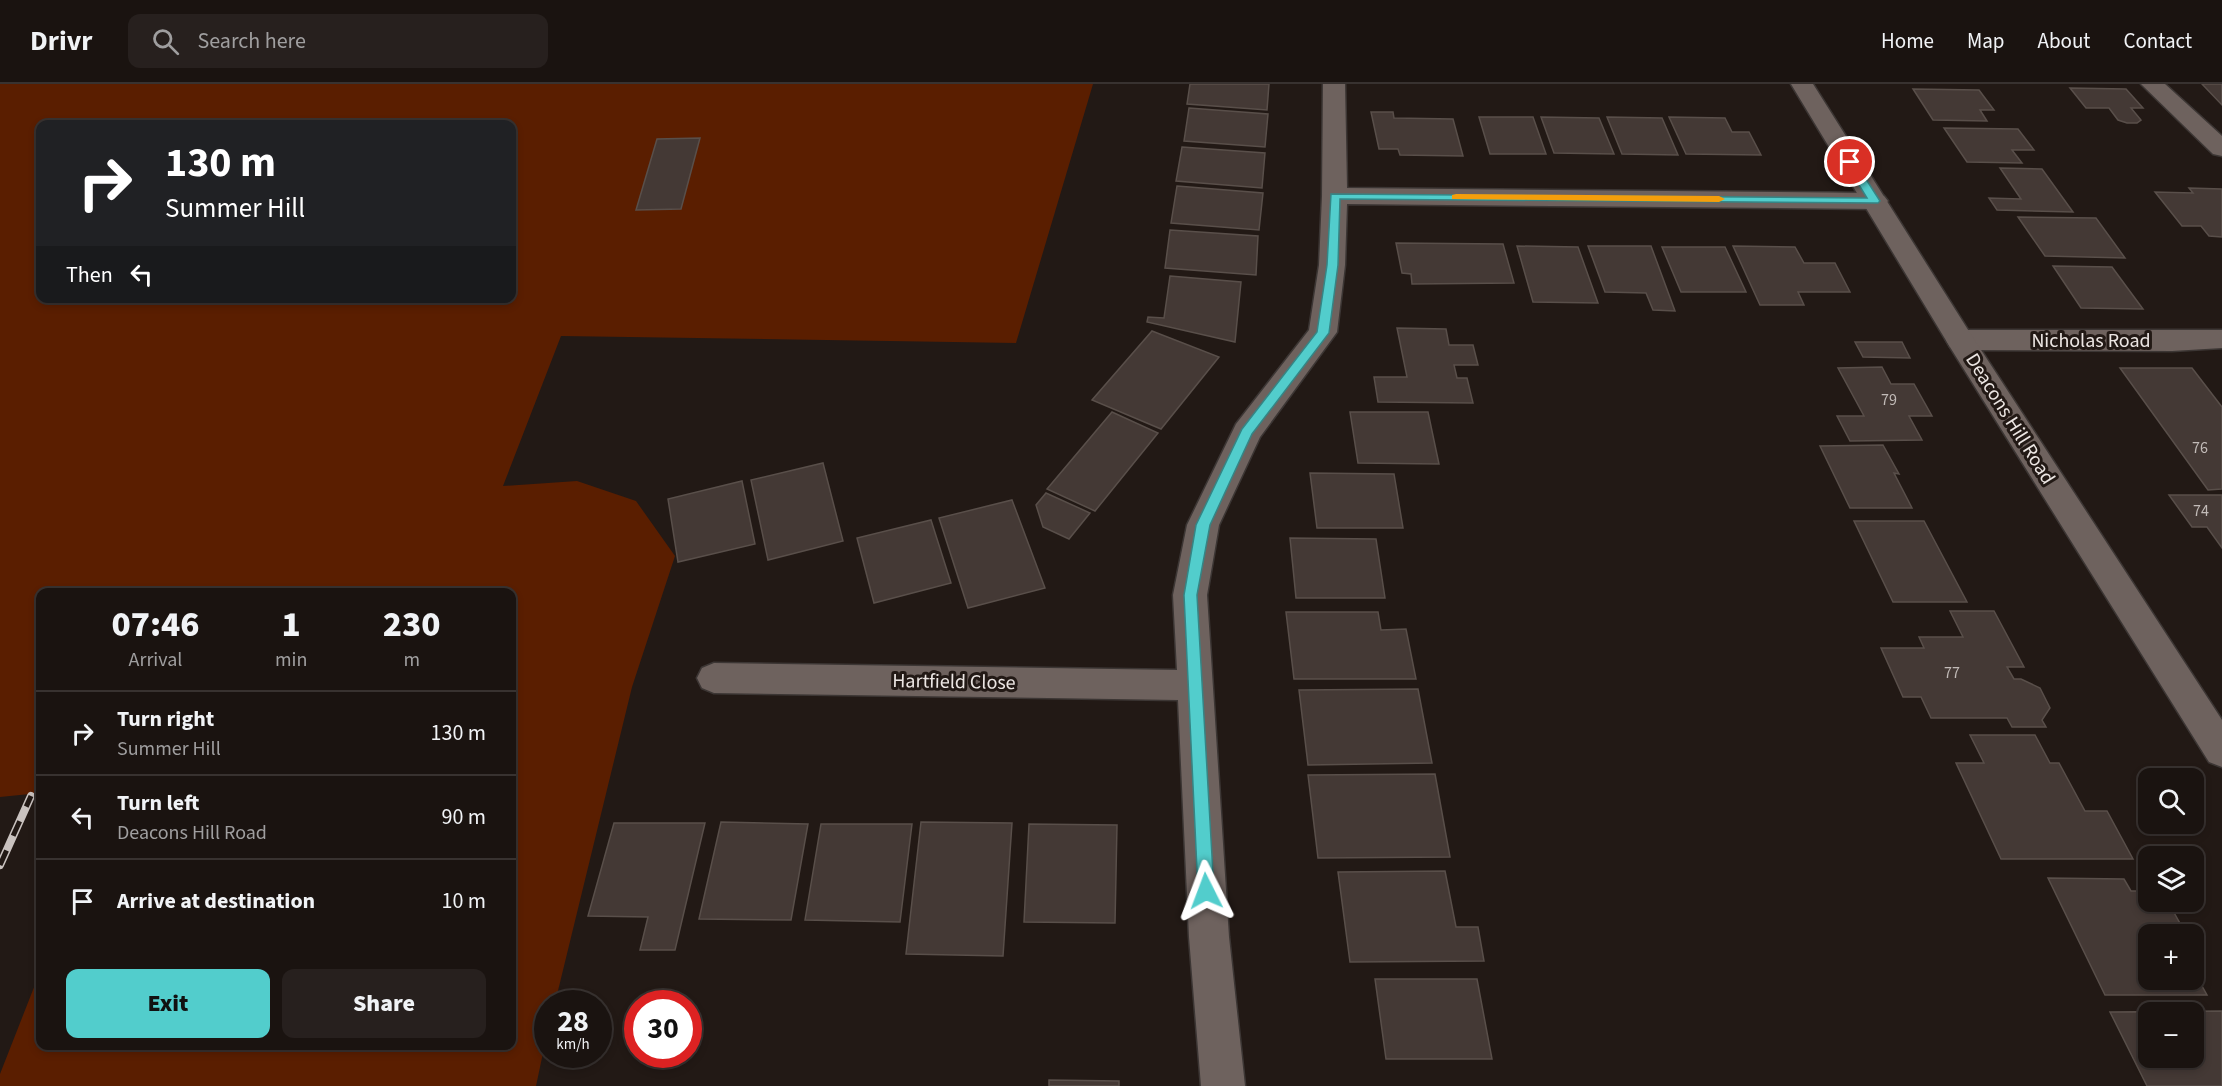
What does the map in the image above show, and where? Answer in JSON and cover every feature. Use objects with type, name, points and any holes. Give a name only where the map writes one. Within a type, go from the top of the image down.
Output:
[{"type":"street","points":[[1223,1086],[1209,937],[1190,595],[1203,525],[1247,432],[1323,333],[1332,265],[1335,196],[1334,84]]},
{"type":"street","name":"Deacons Hill Road","points":[[1802,84],[1960,340],[2222,751]]},
{"type":"street","points":[[2152,84],[2222,149]]},
{"type":"street","points":[[1335,196],[1875,201]]},
{"type":"street","name":"Nicholas Road","points":[[1960,340],[2172,341],[2222,339]]},
{"type":"street","name":"Hartfield Close","points":[[714,678],[1195,685]]},
{"type":"shaded area","points":[[0,84],[1093,84],[1016,343],[561,336],[503,486],[577,481],[636,501],[675,556],[632,687],[558,990],[534,990],[534,1068],[540,1068],[536,1086],[0,1086],[0,1074],[36,982],[36,1050],[516,1050],[516,588],[36,588],[36,793],[0,797]]},
{"type":"building","points":[[1190,84],[1269,84],[1267,110],[1187,104]]},
{"type":"building","points":[[2202,84],[2222,84],[2222,105]]},
{"type":"building","points":[[2070,88],[2126,89],[2143,108],[2131,108],[2141,120],[2137,123],[2127,123],[2118,120],[2109,108],[2086,108]]},
{"type":"building","points":[[1913,89],[1979,90],[1994,110],[1980,110],[1987,121],[1933,120]]},
{"type":"building","points":[[1189,108],[1268,114],[1265,147],[1184,141]]},
{"type":"building","points":[[1371,112],[1393,112],[1394,118],[1453,119],[1463,156],[1400,155],[1398,149],[1379,149]]},
{"type":"building","points":[[1479,117],[1533,117],[1546,154],[1490,154]]},
{"type":"building","points":[[1541,117],[1599,118],[1614,154],[1554,153]]},
{"type":"building","points":[[1607,117],[1662,118],[1678,155],[1622,154]]},
{"type":"building","points":[[1669,117],[1725,118],[1732,132],[1749,132],[1761,155],[1686,154]]},
{"type":"building","points":[[1944,128],[2018,129],[2034,150],[2012,150],[2022,163],[1967,162]]},
{"type":"building","points":[[700,138],[681,209],[636,210],[657,139]]},
{"type":"building","points":[[1182,147],[1265,153],[1262,188],[1176,181]]},
{"type":"building","points":[[2000,168],[2042,169],[2073,212],[1997,210],[1989,198],[2021,199]]},
{"type":"building","points":[[1177,186],[1263,193],[1259,230],[1171,223]]},
{"type":"building","points":[[2189,188],[2222,189],[2222,237],[2209,236],[2201,226],[2182,226],[2155,192],[2193,193]]},
{"type":"building","points":[[2018,217],[2096,218],[2125,258],[2045,256]]},
{"type":"building","points":[[1170,230],[1258,236],[1256,275],[1165,268]]},
{"type":"building","points":[[1396,243],[1503,244],[1514,283],[1412,284],[1411,274],[1402,273]]},
{"type":"building","points":[[1517,246],[1578,247],[1598,303],[1533,302]]},
{"type":"building","points":[[1588,246],[1651,246],[1675,311],[1653,310],[1646,293],[1605,292]]},
{"type":"building","points":[[1733,246],[1795,247],[1804,263],[1835,263],[1850,292],[1798,292],[1804,305],[1760,305]]},
{"type":"building","points":[[1662,247],[1725,247],[1746,292],[1681,292]]},
{"type":"building","points":[[2053,266],[2112,267],[2143,309],[2081,308]]},
{"type":"building","points":[[1170,276],[1241,282],[1235,342],[1147,322],[1148,317],[1164,318]]},
{"type":"building","points":[[1397,328],[1446,329],[1449,345],[1473,345],[1478,365],[1454,365],[1457,378],[1467,378],[1473,403],[1378,402],[1374,377],[1407,377]]},
{"type":"building","points":[[1152,331],[1219,357],[1161,429],[1092,400]]},
{"type":"building","points":[[1855,342],[1902,342],[1910,358],[1863,357]]},
{"type":"building","points":[[1882,367],[1891,384],[1914,384],[1932,416],[1909,416],[1922,440],[1850,441],[1837,416],[1864,416],[1838,368]]},
{"type":"building","points":[[2120,368],[2192,368],[2222,407],[2222,489],[2208,490]]},
{"type":"building","points":[[1112,412],[1158,433],[1095,511],[1047,489]]},
{"type":"building","points":[[1350,412],[1428,412],[1439,464],[1358,463]]},
{"type":"building","points":[[1883,445],[1899,474],[1894,473],[1912,508],[1850,508],[1820,446]]},
{"type":"building","points":[[823,463],[843,541],[768,560],[751,480]]},
{"type":"building","points":[[1310,473],[1394,474],[1403,528],[1317,528]]},
{"type":"building","points":[[742,481],[755,544],[678,562],[668,499]]},
{"type":"building","points":[[1046,493],[1090,513],[1069,539],[1043,527],[1036,505]]},
{"type":"building","points":[[2169,495],[2222,495],[2222,548],[2207,527],[2192,527]]},
{"type":"building","points":[[1012,500],[1045,588],[968,608],[939,518]]},
{"type":"building","points":[[931,520],[951,583],[874,603],[857,538]]},
{"type":"building","points":[[1854,521],[1924,521],[1967,602],[1893,602]]},
{"type":"building","points":[[1290,538],[1376,539],[1385,598],[1296,598]]},
{"type":"building","points":[[1950,611],[1994,611],[2024,667],[2007,667],[2014,679],[2021,679],[2040,688],[2050,708],[2042,720],[2046,727],[2012,727],[2007,718],[1931,718],[1921,697],[1903,697],[1881,648],[1924,648],[1919,637],[1963,637]]},
{"type":"building","points":[[1286,612],[1378,612],[1381,630],[1406,629],[1416,679],[1294,679]]},
{"type":"building","points":[[1418,689],[1432,763],[1308,765],[1299,690]]},
{"type":"building","points":[[1970,735],[2035,735],[2050,763],[2059,763],[2085,811],[2107,811],[2133,859],[2001,859],[1956,763],[1984,763]]},
{"type":"building","points":[[1435,774],[1450,857],[1318,858],[1308,775]]},
{"type":"building","points":[[721,822],[808,824],[791,920],[699,919]]},
{"type":"building","points":[[921,822],[1012,823],[1003,956],[906,954]]},
{"type":"building","points":[[614,823],[705,823],[675,950],[640,950],[648,917],[588,916]]},
{"type":"building","points":[[821,824],[912,824],[900,922],[805,920]]},
{"type":"building","points":[[1029,824],[1117,825],[1115,923],[1024,922]]},
{"type":"building","points":[[1445,871],[1456,927],[1478,927],[1484,961],[1350,962],[1338,872]]},
{"type":"building","points":[[2048,878],[2124,879],[2131,891],[2138,891],[2138,912],[2174,912],[2180,924],[2138,924],[2138,990],[2204,990],[2207,995],[2105,995]]},
{"type":"building","points":[[1375,979],[1477,979],[1492,1059],[1386,1059]]},
{"type":"building","points":[[2204,1011],[2222,1011],[2222,1086],[2147,1086],[2138,1068],[2204,1068]]},
{"type":"building","points":[[2110,1012],[2138,1012],[2138,1068]]},
{"type":"building","points":[[1049,1080],[1119,1081],[1119,1086],[1049,1086]]},
{"type":"railway","points":[[0,865],[31,796]]},
{"type":"slow traffic","points":[[1456,197],[1719,199]]},
{"type":"route","points":[[1206,891],[1190,595],[1203,525],[1247,432],[1323,333],[1332,265],[1335,196],[1875,201],[1850,162]]}]
